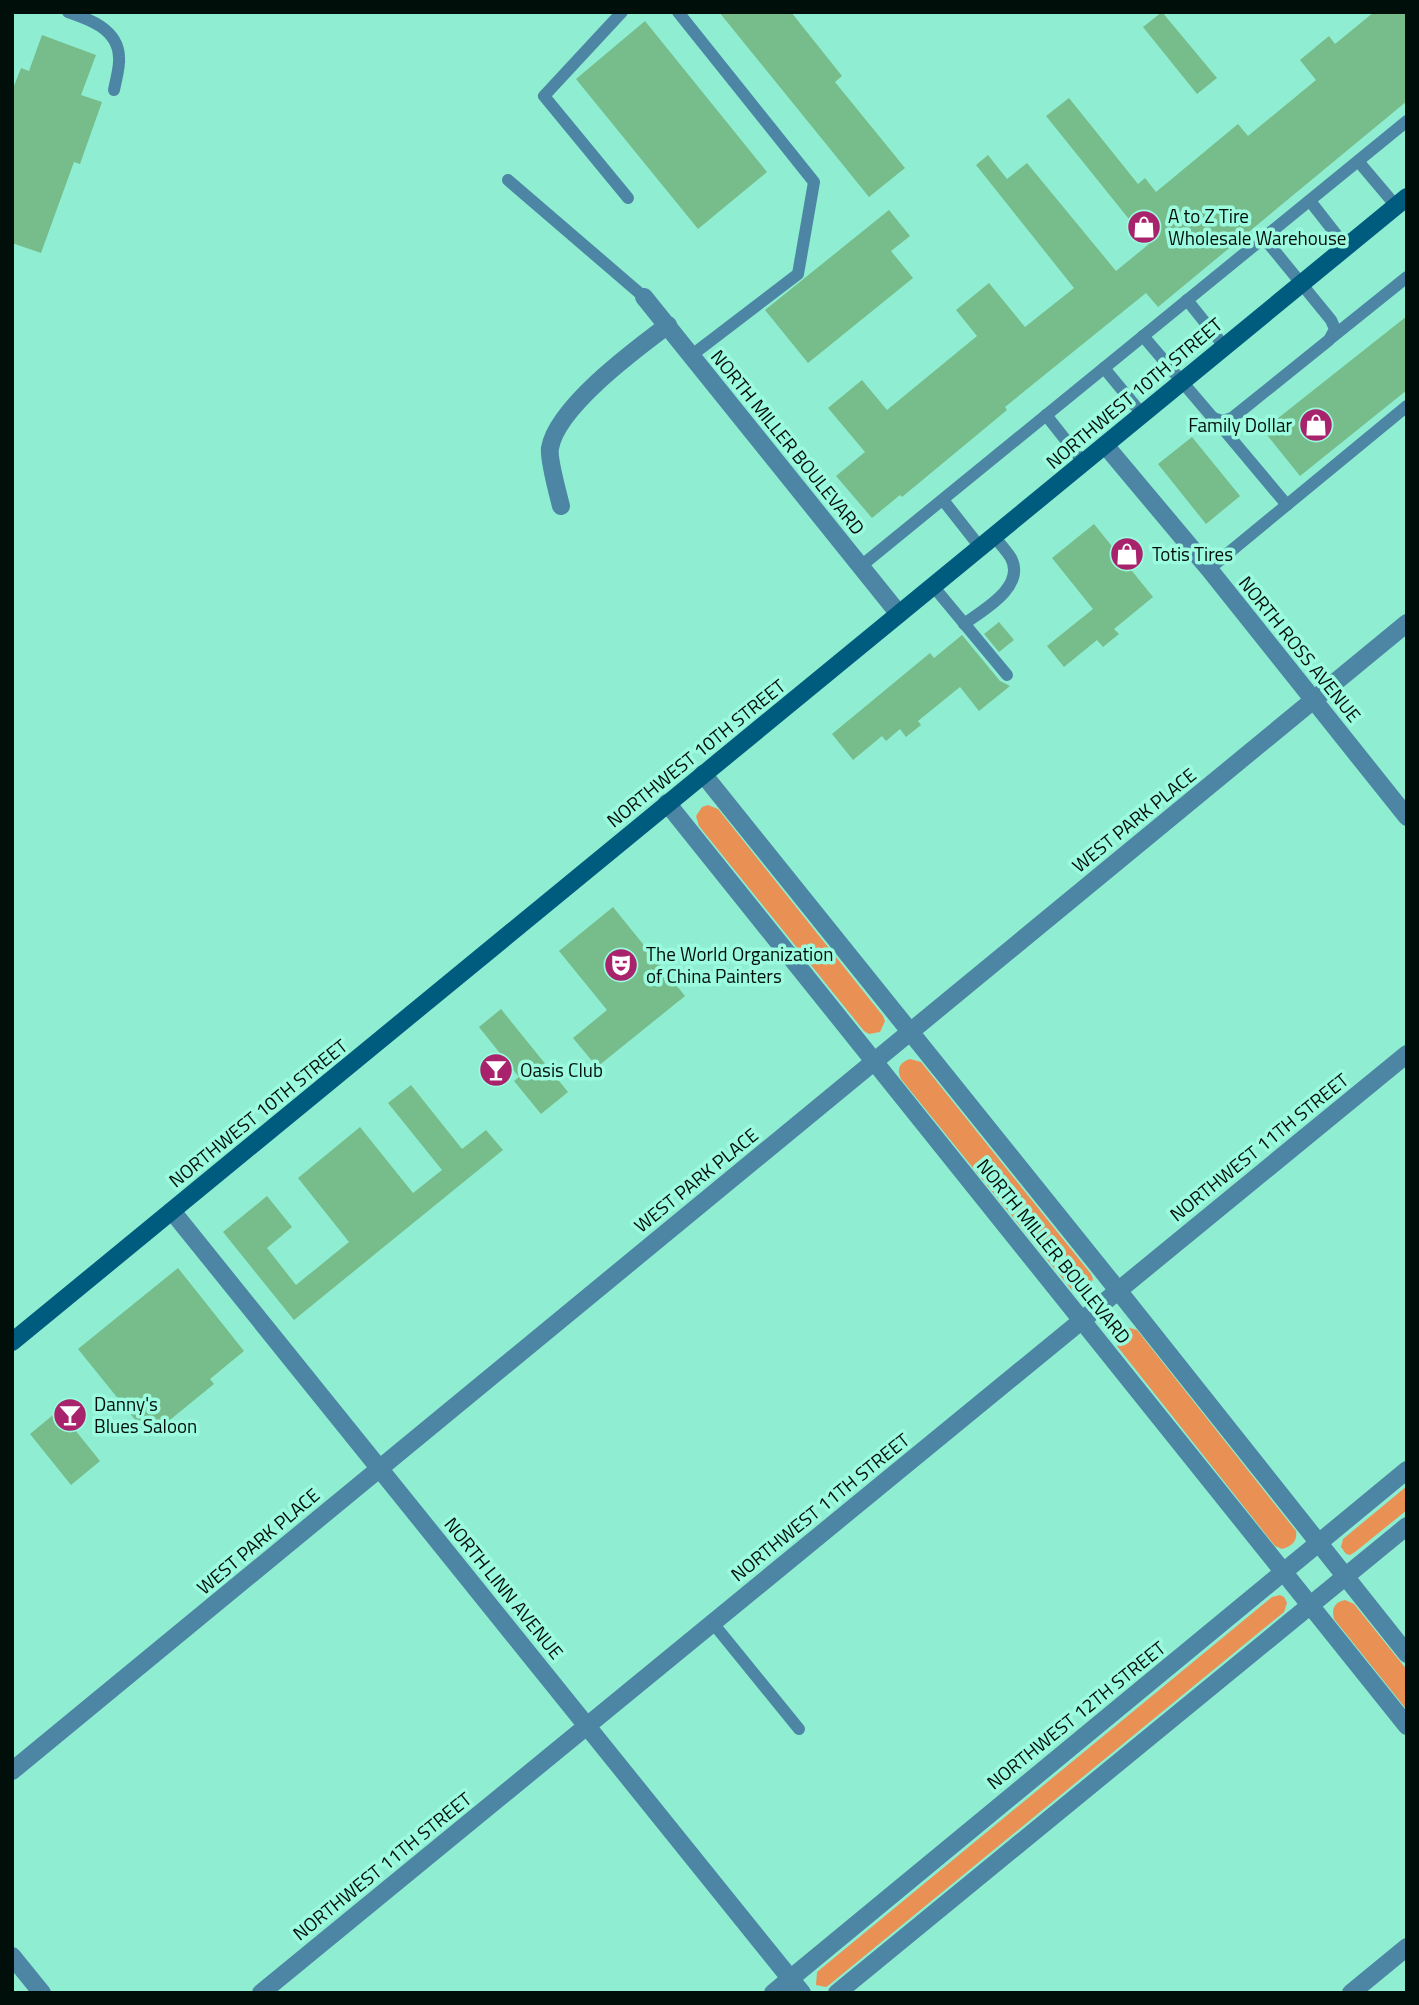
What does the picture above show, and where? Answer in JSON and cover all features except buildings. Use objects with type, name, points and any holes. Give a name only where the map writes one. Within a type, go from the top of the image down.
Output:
[{"type":"main road","name":"NORTHWEST 10TH STREET","points":[[12,1342],[1401,201]]},
{"type":"street","name":"NORTH MILLER BOULEVARD","points":[[644,297],[899,614]]},
{"type":"street","points":[[561,506],[549,448],[564,418],[592,388],[668,324]]},
{"type":"street","name":"NORTH ROSS AVENUE","points":[[1105,445],[1209,569],[1407,817]]},
{"type":"street","name":"WEST PARK PLACE","points":[[12,1771],[1407,623]]},
{"type":"street","name":"NORTH MILLER BOULEVARD","points":[[703,774],[1407,1654]]},
{"type":"street","name":"NORTH MILLER BOULEVARD","points":[[667,803],[1407,1726]]},
{"type":"street","name":"NORTHWEST 11TH STREET","points":[[261,1993],[1407,1054]]},
{"type":"street","name":"NORTH LINN AVENUE","points":[[172,1211],[802,1993]]},
{"type":"street","name":"NORTHWEST 12TH STREET","points":[[773,1993],[1407,1470]]},
{"type":"street","points":[[837,1993],[1407,1525]]},
{"type":"street","points":[[1351,1993],[1407,1947]]},
{"type":"street","points":[[12,1956],[42,1993]]},
{"type":"lane","points":[[68,12],[92,20],[107,30],[115,41],[119,55],[114,90]]},
{"type":"lane","points":[[622,12],[544,96],[628,198]]},
{"type":"lane","points":[[678,12],[814,182],[798,274],[692,355]]},
{"type":"lane","points":[[861,566],[1407,121]]},
{"type":"lane","points":[[1359,161],[1401,201]]},
{"type":"lane","points":[[508,180],[644,297]]},
{"type":"lane","points":[[1310,201],[1346,247]]},
{"type":"lane","points":[[1264,238],[1331,320],[1335,330],[1329,340]]},
{"type":"lane","points":[[1213,418],[1222,421],[1232,418],[1407,277]]},
{"type":"lane","points":[[1187,300],[1224,346]]},
{"type":"lane","points":[[1143,336],[1287,505]]},
{"type":"lane","points":[[1104,368],[1142,414]]},
{"type":"lane","points":[[1209,569],[1407,406]]},
{"type":"lane","points":[[1046,415],[1083,462]]},
{"type":"lane","points":[[943,500],[1012,560],[1012,578],[1006,593],[964,624]]},
{"type":"lane","points":[[933,586],[1007,675]]},
{"type":"lane","points":[[712,1622],[799,1729]]},
{"type":"shaded area","points":[[708,805],[718,809],[883,1016],[885,1021],[880,1032],[869,1034],[864,1031],[699,826],[696,816],[702,807]]},
{"type":"shaded area","points":[[910,1059],[921,1062],[1091,1274],[1093,1279],[1088,1289],[1076,1292],[1071,1289],[901,1079],[900,1066]]},
{"type":"shaded area","points":[[1126,1327],[1137,1330],[1296,1531],[1295,1541],[1291,1545],[1282,1549],[1275,1546],[1117,1346],[1116,1334]]},
{"type":"shaded area","points":[[1407,1486],[1407,1510],[1355,1552],[1346,1554],[1341,1547],[1343,1539]]},
{"type":"shaded area","points":[[1280,1595],[1287,1603],[1284,1612],[829,1985],[816,1985],[817,1972],[1272,1597]]},
{"type":"shaded area","points":[[1345,1600],[1354,1604],[1407,1670],[1407,1710],[1334,1619],[1335,1606]]},
{"type":"place","name":"A to Z Tire Wholesale Warehouse","points":[[1144,227]]},
{"type":"place","name":"Family Dollar","points":[[1316,425]]},
{"type":"place","name":"Totis Tires","points":[[1127,554]]},
{"type":"place","name":"The World Organization of China Painters","points":[[621,965]]},
{"type":"place","name":"Oasis Club","points":[[496,1070]]},
{"type":"place","name":"Danny's Blues Saloon","points":[[70,1415]]}]
